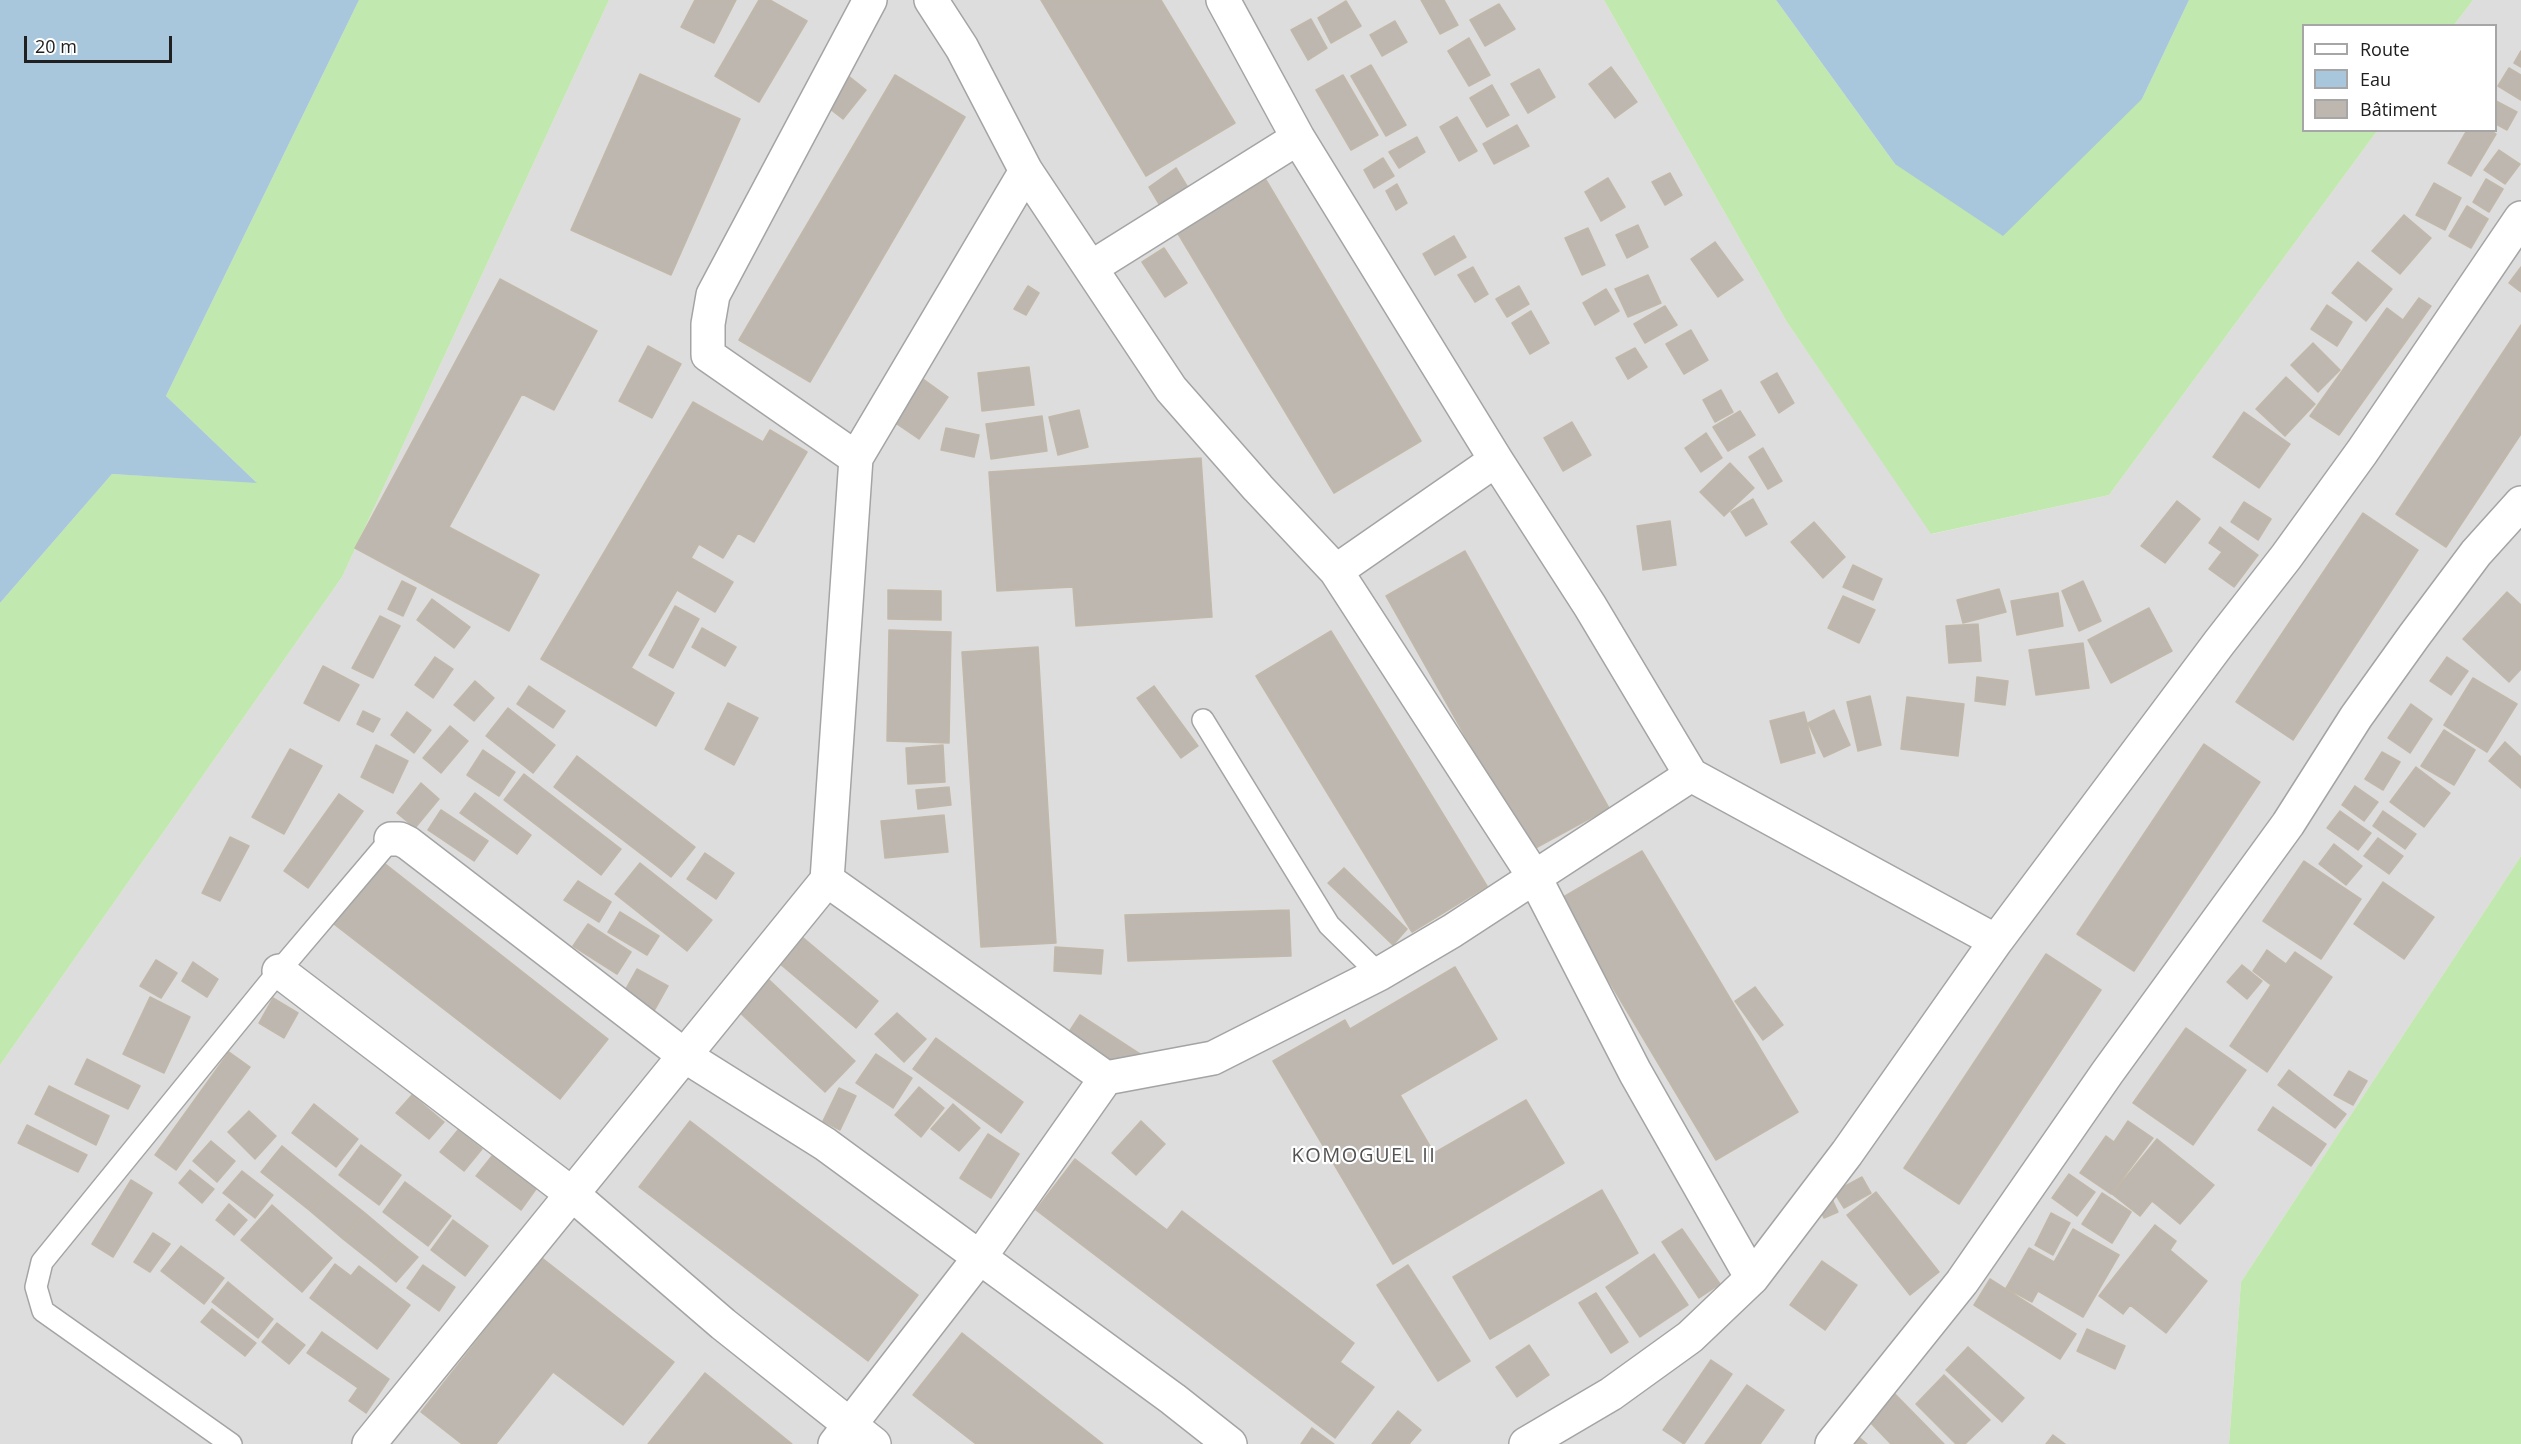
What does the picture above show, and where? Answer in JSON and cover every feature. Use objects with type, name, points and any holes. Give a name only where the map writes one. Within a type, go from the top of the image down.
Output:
[{"type":"street","points":[[856,458],[708,355],[708,324],[713,295],[870,0]]},
{"type":"street","points":[[931,0],[962,48],[1026,171],[1171,389],[1258,488],[1336,571],[1535,878],[1635,1072],[1752,1278]]},
{"type":"street","points":[[1223,0],[1298,138],[1496,460],[1590,606],[1691,775],[1996,941]]},
{"type":"street","points":[[1092,267],[1298,138]]},
{"type":"street","points":[[369,1444],[827,880],[856,458],[1026,171]]},
{"type":"street","points":[[1526,1444],[1611,1394],[1690,1338],[1752,1278],[1847,1153],[1996,941],[2286,557],[2362,452],[2521,218]]},
{"type":"street","points":[[1336,571],[1496,460]]},
{"type":"street","points":[[1832,1444],[1962,1282],[2107,1073],[2288,824],[2356,717],[2414,636],[2476,553],[2521,503]]},
{"type":"street","points":[[279,971],[572,1194],[853,1437],[1107,1078],[1213,1058],[1379,974],[1452,931],[1691,775]]},
{"type":"street","points":[[391,839],[400,839],[408,843],[685,1056],[825,1144],[1173,1399],[1230,1444]]},
{"type":"street","points":[[827,880],[1107,1078]]},
{"type":"lane","points":[[1203,720],[1329,925],[1379,974]]},
{"type":"lane","points":[[231,1444],[43,1311],[36,1287],[42,1262],[279,971],[391,839]]},
{"type":"shaded area","points":[[609,0],[1604,0],[1787,322],[1932,534],[2109,495],[2376,132],[2497,132],[2497,24],[2455,24],[2473,0],[2521,0],[2521,856],[2241,1282],[2229,1444],[0,1444],[0,1065],[342,577]]},
{"type":"green space","points":[[359,0],[609,0],[342,577],[0,1065],[0,603],[112,474],[256,482],[166,396]]},
{"type":"green space","points":[[1604,0],[1776,0],[1895,164],[2142,99],[2189,0],[2473,0],[2455,24],[2302,24],[2302,132],[2376,132],[2109,495],[1931,534],[1787,322]]},
{"type":"green space","points":[[2521,856],[2521,1444],[2229,1444],[2241,1282]]},
{"type":"water","points":[[0,0],[359,0],[166,396],[257,483],[112,474],[0,603]]},
{"type":"water","points":[[1776,0],[2189,0],[2142,99],[2003,236],[1895,164]]},
{"type":"building","points":[[695,0],[736,0],[714,43],[681,27]]},
{"type":"building","points":[[759,0],[770,0],[807,21],[759,102],[715,76]]},
{"type":"building","points":[[1041,0],[1161,0],[1235,123],[1146,176]]},
{"type":"building","points":[[1421,0],[1444,0],[1458,25],[1440,34]]},
{"type":"building","points":[[1346,1],[1361,26],[1331,43],[1318,18]]},
{"type":"building","points":[[1499,4],[1515,29],[1485,46],[1470,20]]},
{"type":"building","points":[[1311,19],[1327,48],[1308,60],[1291,30]]},
{"type":"building","points":[[1395,21],[1407,42],[1382,56],[1370,35]]},
{"type":"building","points":[[1469,38],[1490,75],[1469,86],[1448,51]]},
{"type":"building","points":[[2521,51],[2521,67],[2514,63]]},
{"type":"building","points":[[1371,65],[1406,125],[1386,136],[1351,76]]},
{"type":"building","points":[[1611,67],[1637,102],[1615,118],[1589,84]]},
{"type":"building","points":[[2509,68],[2521,75],[2521,100],[2498,86]]},
{"type":"building","points":[[1539,69],[1555,97],[1528,113],[1511,84]]},
{"type":"building","points":[[841,70],[866,90],[843,119],[817,99]]},
{"type":"building","points":[[640,74],[740,119],[671,275],[571,230]]},
{"type":"building","points":[[895,75],[965,117],[810,382],[739,340]]},
{"type":"building","points":[[1343,75],[1378,135],[1351,150],[1316,90]]},
{"type":"building","points":[[1492,85],[1509,115],[1487,127],[1470,98]]},
{"type":"building","points":[[2497,102],[2517,112],[2507,130],[2497,125]]},
{"type":"building","points":[[1457,117],[1477,151],[1459,161],[1440,127]]},
{"type":"building","points":[[1517,125],[1529,146],[1494,164],[1483,144]]},
{"type":"building","points":[[2466,132],[2496,134],[2471,176],[2448,163]]},
{"type":"building","points":[[1417,137],[1425,152],[1399,168],[1389,152]]},
{"type":"building","points":[[2499,150],[2520,164],[2505,184],[2484,170]]},
{"type":"building","points":[[1383,158],[1394,176],[1374,188],[1364,170]]},
{"type":"building","points":[[1176,168],[1190,191],[1162,209],[1149,187]]},
{"type":"building","points":[[1670,173],[1682,195],[1665,205],[1652,182]]},
{"type":"building","points":[[1608,178],[1625,207],[1601,221],[1585,192]]},
{"type":"building","points":[[2486,179],[2503,189],[2489,212],[2473,202]]},
{"type":"building","points":[[1266,180],[1421,441],[1334,493],[1177,232]]},
{"type":"building","points":[[2434,183],[2461,198],[2445,230],[2416,215]]},
{"type":"building","points":[[1397,184],[1407,203],[1396,210],[1386,191]]},
{"type":"building","points":[[2467,206],[2488,219],[2471,248],[2449,236]]},
{"type":"building","points":[[2404,215],[2431,238],[2400,274],[2372,251]]},
{"type":"building","points":[[1638,225],[1648,247],[1627,258],[1616,235]]},
{"type":"building","points":[[1588,228],[1605,265],[1582,275],[1565,238]]},
{"type":"building","points":[[1454,236],[1466,257],[1435,275],[1423,254]]},
{"type":"building","points":[[1715,242],[1743,280],[1718,297],[1691,259]]},
{"type":"building","points":[[1164,248],[1187,283],[1165,297],[1142,262]]},
{"type":"building","points":[[2358,262],[2392,289],[2366,321],[2332,293]]},
{"type":"building","points":[[1473,267],[1488,294],[1475,302],[1458,275]]},
{"type":"building","points":[[2521,267],[2521,292],[2509,283]]},
{"type":"building","points":[[1648,275],[1661,303],[1628,317],[1615,289]]},
{"type":"building","points":[[500,279],[597,331],[554,410],[522,394],[449,527],[539,575],[509,631],[355,548]]},
{"type":"building","points":[[1028,286],[1039,293],[1026,315],[1014,309]]},
{"type":"building","points":[[1519,286],[1529,304],[1507,317],[1496,299]]},
{"type":"building","points":[[1606,289],[1619,311],[1595,325],[1583,303]]},
{"type":"building","points":[[2419,298],[2431,306],[2339,435],[2310,416],[2387,308],[2403,320]]},
{"type":"building","points":[[2327,305],[2352,322],[2337,346],[2311,329]]},
{"type":"building","points":[[1665,306],[1677,325],[1645,343],[1634,324]]},
{"type":"building","points":[[1531,311],[1549,343],[1530,354],[1512,323]]},
{"type":"building","points":[[2521,325],[2521,434],[2446,547],[2396,514]]},
{"type":"building","points":[[1691,330],[1708,360],[1684,374],[1666,344]]},
{"type":"building","points":[[2313,343],[2340,370],[2318,392],[2291,365]]},
{"type":"building","points":[[648,346],[681,364],[652,418],[619,401]]},
{"type":"building","points":[[1635,348],[1647,367],[1628,379],[1616,358]]},
{"type":"building","points":[[1029,367],[1034,405],[982,411],[978,373]]},
{"type":"building","points":[[1777,373],[1794,403],[1779,413],[1761,382]]},
{"type":"building","points":[[2286,377],[2315,404],[2285,436],[2256,409]]},
{"type":"building","points":[[923,379],[948,397],[919,439],[894,422]]},
{"type":"building","points":[[1721,390],[1733,412],[1715,422],[1703,400]]},
{"type":"building","points":[[693,402],[763,442],[770,430],[807,452],[754,542],[738,533],[723,558],[699,544],[691,558],[733,582],[715,612],[677,590],[631,668],[674,693],[656,726],[541,659]]},
{"type":"building","points":[[1079,410],[1088,447],[1058,455],[1049,417]]},
{"type":"building","points":[[1740,411],[1755,435],[1728,451],[1713,427]]},
{"type":"building","points":[[2244,412],[2290,444],[2259,488],[2213,457]]},
{"type":"building","points":[[1042,416],[1047,451],[991,459],[986,424]]},
{"type":"building","points":[[1572,422],[1591,455],[1563,471],[1544,438]]},
{"type":"building","points":[[946,428],[979,435],[974,457],[941,450]]},
{"type":"building","points":[[1706,433],[1722,458],[1701,472],[1685,448]]},
{"type":"building","points":[[1763,448],[1782,481],[1768,489],[1749,457]]},
{"type":"building","points":[[1201,458],[1212,617],[1076,626],[1073,587],[997,591],[989,472]]},
{"type":"building","points":[[1730,463],[1754,488],[1724,516],[1700,492]]},
{"type":"building","points":[[1753,499],[1767,524],[1746,536],[1731,512]]},
{"type":"building","points":[[2177,501],[2200,519],[2165,563],[2141,546]]},
{"type":"building","points":[[2244,502],[2271,519],[2258,540],[2231,522]]},
{"type":"building","points":[[2363,513],[2418,550],[2293,740],[2236,702]]},
{"type":"building","points":[[1670,521],[1676,565],[1643,570],[1637,526]]},
{"type":"building","points":[[1814,522],[1845,557],[1823,578],[1791,542]]},
{"type":"building","points":[[2220,527],[2258,555],[2234,587],[2209,569],[2222,552],[2209,543]]},
{"type":"building","points":[[1465,551],[1609,808],[1530,851],[1386,596]]},
{"type":"building","points":[[1853,565],[1882,579],[1873,600],[1843,587]]},
{"type":"building","points":[[402,581],[416,588],[403,616],[388,609]]},
{"type":"building","points":[[2083,581],[2101,621],[2079,631],[2062,591]]},
{"type":"building","points":[[1999,589],[2006,612],[1963,623],[1957,600]]},
{"type":"building","points":[[888,590],[941,591],[941,620],[888,619]]},
{"type":"building","points":[[2507,592],[2521,605],[2521,669],[2509,682],[2463,639]]},
{"type":"building","points":[[2058,593],[2063,626],[2017,635],[2011,601]]},
{"type":"building","points":[[1843,596],[1875,610],[1859,643],[1828,628]]},
{"type":"building","points":[[432,599],[470,627],[454,648],[417,620]]},
{"type":"building","points":[[675,606],[699,619],[673,668],[649,655]]},
{"type":"building","points":[[2149,608],[2172,651],[2111,683],[2088,640]]},
{"type":"building","points":[[380,616],[400,626],[373,678],[352,668]]},
{"type":"building","points":[[1978,624],[1981,661],[1949,663],[1946,626]]},
{"type":"building","points":[[702,628],[736,647],[725,666],[692,647]]},
{"type":"building","points":[[889,630],[951,632],[949,743],[887,741]]},
{"type":"building","points":[[1331,631],[1487,886],[1412,932],[1256,676]]},
{"type":"building","points":[[2083,643],[2089,688],[2036,695],[2029,650]]},
{"type":"building","points":[[1038,647],[1056,943],[981,947],[962,652]]},
{"type":"building","points":[[435,657],[453,669],[433,698],[415,685]]},
{"type":"building","points":[[2447,657],[2468,671],[2451,695],[2430,681]]},
{"type":"building","points":[[323,666],[359,685],[339,721],[304,703]]},
{"type":"building","points":[[1977,677],[2008,681],[2005,705],[1975,701]]},
{"type":"building","points":[[2473,678],[2517,704],[2487,752],[2444,725]]},
{"type":"building","points":[[475,681],[494,698],[474,721],[454,705]]},
{"type":"building","points":[[529,686],[565,711],[553,728],[517,704]]},
{"type":"building","points":[[1154,686],[1198,746],[1181,758],[1137,698]]},
{"type":"building","points":[[1870,696],[1881,745],[1858,751],[1847,702]]},
{"type":"building","points":[[1907,697],[1964,704],[1958,756],[1901,749]]},
{"type":"building","points":[[728,703],[758,718],[734,765],[705,749]]},
{"type":"building","points":[[2411,704],[2432,719],[2410,753],[2388,738]]},
{"type":"building","points":[[508,708],[555,745],[533,773],[486,736]]},
{"type":"building","points":[[1834,710],[1850,745],[1824,757],[1808,723]]},
{"type":"building","points":[[363,711],[380,719],[373,732],[357,724]]},
{"type":"building","points":[[407,712],[431,730],[414,753],[391,735]]},
{"type":"building","points":[[1804,712],[1815,753],[1781,763],[1770,721]]},
{"type":"building","points":[[450,726],[468,741],[441,773],[423,758]]},
{"type":"building","points":[[2444,730],[2475,750],[2454,785],[2421,766]]},
{"type":"building","points":[[2505,742],[2521,757],[2521,788],[2489,761]]},
{"type":"building","points":[[2204,744],[2260,782],[2134,971],[2077,934]]},
{"type":"building","points":[[376,745],[408,761],[393,793],[361,777]]},
{"type":"building","points":[[943,745],[945,782],[908,784],[906,748]]},
{"type":"building","points":[[290,749],[322,766],[284,834],[252,817]]},
{"type":"building","points":[[483,750],[515,772],[499,796],[467,775]]},
{"type":"building","points":[[2382,752],[2400,762],[2383,790],[2365,779]]},
{"type":"building","points":[[577,756],[695,847],[671,877],[554,787]]},
{"type":"building","points":[[2416,767],[2450,793],[2424,827],[2390,802]]},
{"type":"building","points":[[524,774],[621,849],[601,875],[504,800]]},
{"type":"building","points":[[421,783],[439,799],[415,828],[397,813]]},
{"type":"building","points":[[2355,786],[2378,802],[2364,821],[2342,805]]},
{"type":"building","points":[[949,787],[951,805],[918,809],[916,790]]},
{"type":"building","points":[[475,793],[531,835],[517,854],[460,813]]},
{"type":"building","points":[[339,794],[363,811],[308,888],[284,871]]},
{"type":"building","points":[[441,810],[488,841],[474,861],[428,830]]},
{"type":"building","points":[[2340,811],[2371,833],[2358,850],[2327,828]]},
{"type":"building","points":[[2383,811],[2416,834],[2405,849],[2373,826]]},
{"type":"building","points":[[944,815],[948,852],[885,858],[881,821]]},
{"type":"building","points":[[230,837],[249,846],[220,901],[202,893]]},
{"type":"building","points":[[2378,838],[2403,856],[2389,874],[2364,856]]},
{"type":"building","points":[[2334,844],[2362,866],[2346,885],[2319,864]]},
{"type":"building","points":[[1642,851],[1798,1112],[1716,1160],[1560,899]]},
{"type":"building","points":[[705,853],[734,873],[716,899],[687,879]]},
{"type":"building","points":[[379,859],[608,1039],[560,1099],[330,921]]},
{"type":"building","points":[[2304,861],[2361,899],[2321,959],[2263,921]]},
{"type":"building","points":[[640,863],[712,920],[687,951],[615,894]]},
{"type":"building","points":[[1344,868],[1407,929],[1393,945],[1328,883]]},
{"type":"building","points":[[578,881],[611,902],[599,922],[564,900]]},
{"type":"building","points":[[2383,882],[2434,917],[2404,959],[2354,924]]},
{"type":"building","points":[[1289,910],[1291,956],[1128,961],[1125,915]]},
{"type":"building","points":[[620,912],[659,936],[647,955],[608,932]]},
{"type":"building","points":[[588,924],[631,952],[617,974],[573,946]]},
{"type":"building","points":[[801,936],[878,1001],[856,1028],[779,963]]},
{"type":"building","points":[[1055,947],[1103,950],[1101,974],[1054,971]]},
{"type":"building","points":[[2267,950],[2286,964],[2295,952],[2332,977],[2267,1072],[2230,1046],[2271,985],[2253,971]]},
{"type":"building","points":[[2046,954],[2101,990],[1959,1204],[1904,1168]]},
{"type":"building","points":[[156,960],[177,973],[161,998],[140,986]]},
{"type":"building","points":[[193,962],[218,979],[207,997],[182,981]]},
{"type":"building","points":[[2242,965],[2262,981],[2247,999],[2227,982]]},
{"type":"building","points":[[1455,967],[1497,1039],[1400,1095],[1434,1153],[1526,1100],[1564,1163],[1393,1264],[1273,1061],[1345,1020],[1350,1029]]},
{"type":"building","points":[[637,969],[668,986],[654,1011],[623,994]]},
{"type":"building","points":[[766,977],[855,1061],[825,1092],[736,1009]]},
{"type":"building","points":[[1755,987],[1783,1025],[1763,1040],[1735,1001]]},
{"type":"building","points":[[150,997],[190,1017],[164,1073],[123,1054]]},
{"type":"building","points":[[273,998],[298,1013],[284,1038],[259,1023]]},
{"type":"building","points":[[897,1013],[926,1039],[904,1062],[875,1034]]},
{"type":"building","points":[[1080,1015],[1140,1054],[1128,1072],[1069,1032]]},
{"type":"building","points":[[2186,1028],[2246,1070],[2193,1145],[2133,1103]]},
{"type":"building","points":[[936,1038],[1023,1102],[1001,1133],[913,1069]]},
{"type":"building","points":[[229,1052],[250,1067],[176,1170],[155,1155]]},
{"type":"building","points":[[876,1054],[912,1078],[893,1108],[856,1083]]},
{"type":"building","points":[[87,1059],[140,1086],[128,1109],[75,1084]]},
{"type":"building","points":[[2289,1070],[2346,1114],[2335,1128],[2278,1085]]},
{"type":"building","points":[[2349,1071],[2367,1081],[2353,1105],[2334,1095]]},
{"type":"building","points":[[49,1086],[109,1116],[96,1145],[35,1114]]},
{"type":"building","points":[[919,1087],[944,1108],[921,1137],[895,1115]]},
{"type":"building","points":[[839,1088],[856,1096],[840,1130],[823,1121]]},
{"type":"building","points":[[412,1095],[444,1122],[429,1139],[396,1113]]},
{"type":"building","points":[[314,1104],[358,1139],[336,1167],[292,1133]]},
{"type":"building","points":[[953,1104],[980,1128],[959,1151],[931,1129]]},
{"type":"building","points":[[2273,1107],[2326,1144],[2311,1166],[2258,1130]]},
{"type":"building","points":[[249,1111],[276,1136],[255,1159],[228,1132]]},
{"type":"building","points":[[690,1121],[918,1295],[868,1361],[639,1187]]},
{"type":"building","points":[[1141,1121],[1165,1144],[1136,1175],[1112,1153]]},
{"type":"building","points":[[2128,1121],[2153,1138],[2111,1194],[2080,1173],[2106,1136],[2114,1142]]},
{"type":"building","points":[[27,1125],[87,1155],[78,1172],[18,1143]]},
{"type":"building","points":[[458,1130],[482,1149],[464,1171],[440,1152]]},
{"type":"building","points":[[988,1134],[1019,1154],[991,1198],[960,1178]]},
{"type":"building","points":[[2157,1139],[2214,1185],[2180,1224],[2152,1201],[2140,1216],[2112,1194]]},
{"type":"building","points":[[211,1141],[235,1161],[217,1182],[193,1161]]},
{"type":"building","points":[[361,1145],[401,1175],[379,1205],[339,1175]]},
{"type":"building","points":[[282,1146],[330,1185],[309,1210],[261,1172]]},
{"type":"building","points":[[492,1156],[536,1189],[521,1210],[476,1176]]},
{"type":"building","points":[[1075,1159],[1167,1230],[1182,1211],[1354,1343],[1340,1362],[1374,1387],[1335,1438],[1036,1210]]},
{"type":"building","points":[[190,1170],[214,1189],[202,1203],[179,1183]]},
{"type":"building","points":[[242,1171],[273,1195],[255,1218],[223,1193]]},
{"type":"building","points":[[2069,1174],[2095,1192],[2077,1216],[2052,1198]]},
{"type":"building","points":[[1862,1177],[1871,1193],[1844,1208],[1834,1192]]},
{"type":"building","points":[[131,1180],[152,1193],[113,1257],[92,1244]]},
{"type":"building","points":[[405,1182],[451,1216],[428,1246],[383,1212]]},
{"type":"building","points":[[330,1185],[365,1213],[343,1239],[309,1210]]},
{"type":"building","points":[[1602,1190],[1638,1253],[1490,1339],[1453,1277]]},
{"type":"building","points":[[1876,1192],[1939,1272],[1910,1295],[1847,1215]]},
{"type":"building","points":[[2102,1193],[2131,1212],[2112,1243],[2082,1224]]},
{"type":"building","points":[[1831,1197],[1838,1212],[1824,1218],[1818,1204]]},
{"type":"building","points":[[229,1204],[247,1220],[234,1235],[216,1220]]},
{"type":"building","points":[[272,1205],[332,1258],[302,1292],[241,1240]]},
{"type":"building","points":[[365,1213],[398,1241],[377,1266],[343,1239]]},
{"type":"building","points":[[2051,1213],[2070,1223],[2053,1255],[2035,1245]]},
{"type":"building","points":[[453,1220],[488,1246],[465,1276],[431,1250]]},
{"type":"building","points":[[2155,1225],[2176,1241],[2170,1250],[2207,1281],[2166,1333],[2130,1305],[2123,1314],[2099,1296]]},
{"type":"building","points":[[1682,1229],[1720,1284],[1699,1298],[1662,1242]]},
{"type":"building","points":[[2073,1229],[2119,1255],[2083,1317],[2038,1291],[2032,1302],[2006,1288],[2029,1248],[2054,1262]]},
{"type":"building","points":[[153,1233],[170,1244],[150,1272],[134,1262]]},
{"type":"building","points":[[398,1241],[418,1257],[396,1282],[377,1266]]},
{"type":"building","points":[[181,1246],[224,1278],[204,1304],[161,1271]]},
{"type":"building","points":[[1654,1254],[1688,1305],[1640,1337],[1606,1287]]},
{"type":"building","points":[[542,1258],[674,1362],[623,1425],[553,1372],[496,1444],[462,1444],[421,1412]]},
{"type":"building","points":[[1822,1261],[1857,1285],[1825,1330],[1790,1305]]},
{"type":"building","points":[[335,1264],[351,1276],[359,1266],[410,1305],[377,1349],[310,1298]]},
{"type":"building","points":[[423,1265],[455,1287],[439,1311],[407,1288]]},
{"type":"building","points":[[1408,1265],[1470,1361],[1438,1381],[1377,1285]]},
{"type":"building","points":[[1990,1279],[2076,1334],[2060,1359],[1974,1305]]},
{"type":"building","points":[[228,1282],[273,1319],[258,1338],[212,1302]]},
{"type":"building","points":[[1596,1293],[1628,1342],[1611,1353],[1579,1303]]},
{"type":"building","points":[[212,1309],[256,1343],[245,1356],[201,1322]]},
{"type":"building","points":[[277,1323],[305,1345],[289,1364],[262,1342]]},
{"type":"building","points":[[2087,1329],[2125,1346],[2115,1369],[2077,1351]]},
{"type":"building","points":[[322,1332],[389,1379],[366,1413],[349,1401],[358,1388],[307,1353]]},
{"type":"building","points":[[962,1333],[1103,1444],[976,1444],[913,1395]]},
{"type":"building","points":[[1529,1345],[1549,1375],[1517,1397],[1496,1367]]},
{"type":"building","points":[[1968,1347],[2024,1398],[2002,1422],[1946,1370]]},
{"type":"building","points":[[1711,1360],[1732,1374],[1684,1444],[1663,1430]]},
{"type":"building","points":[[705,1373],[792,1444],[648,1444]]},
{"type":"building","points":[[1944,1375],[1990,1420],[1965,1444],[1956,1444],[1916,1404]]},
{"type":"building","points":[[1747,1385],[1784,1410],[1760,1444],[1705,1444]]},
{"type":"building","points":[[1894,1393],[1944,1444],[1891,1444],[1867,1419]]},
{"type":"building","points":[[1398,1411],[1421,1430],[1409,1444],[1372,1444]]},
{"type":"building","points":[[1312,1428],[1334,1444],[1301,1444]]},
{"type":"building","points":[[2053,1435],[2065,1444],[2046,1444]]},
{"type":"building","points":[[1860,1438],[1867,1444],[1854,1444]]},
{"type":"district","name":"KOMOGUEL II","points":[[1364,1156]]}]
